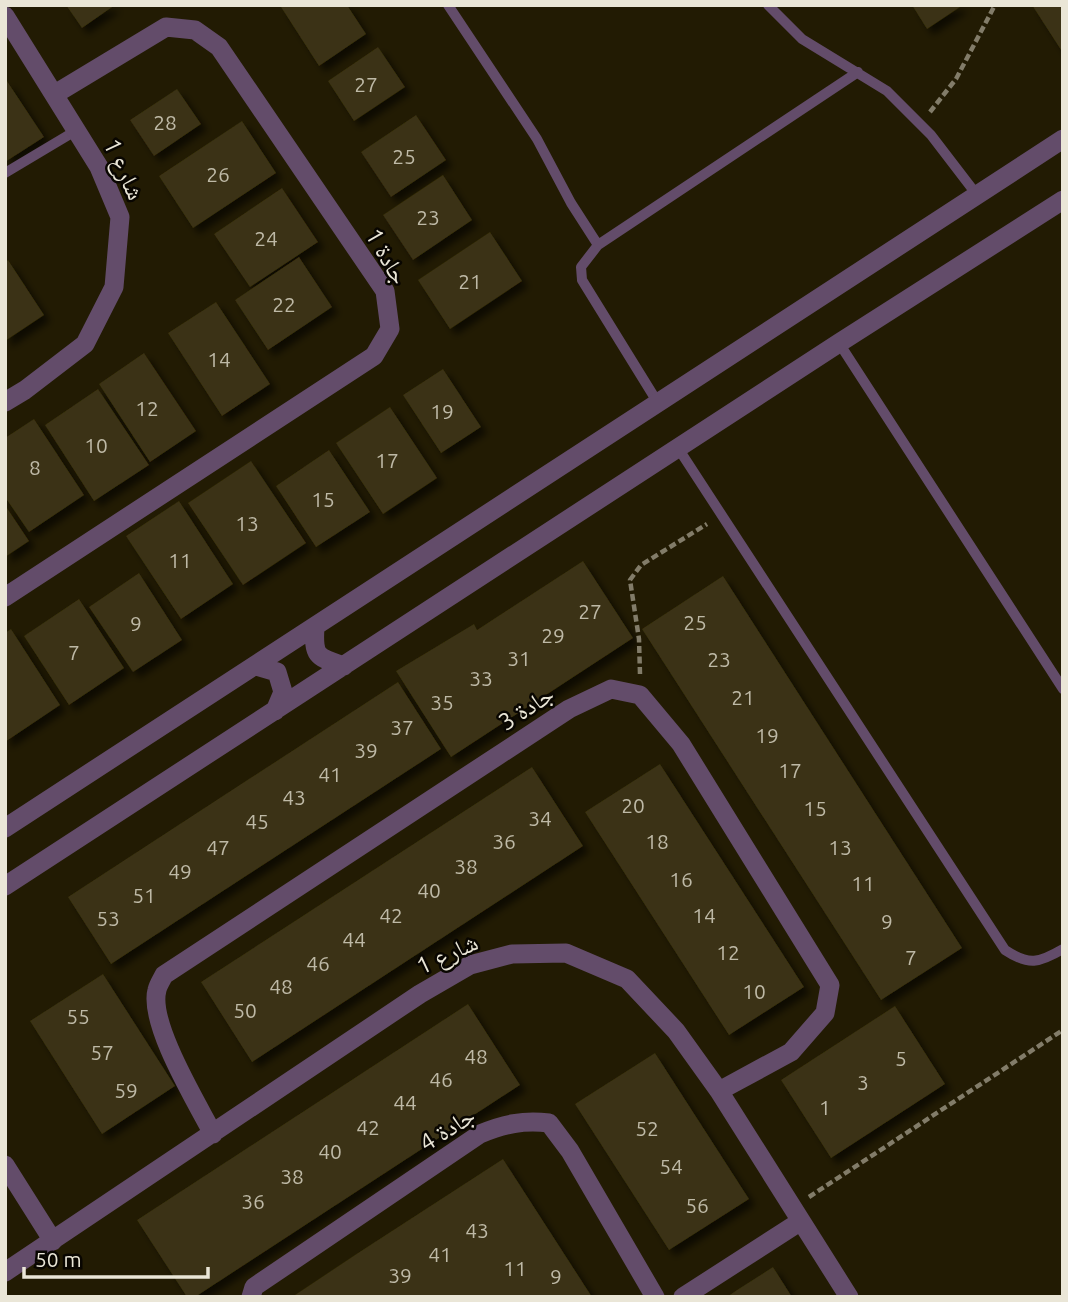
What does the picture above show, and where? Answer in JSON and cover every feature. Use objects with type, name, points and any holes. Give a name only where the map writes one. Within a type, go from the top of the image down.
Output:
[{"type":"street","name":"شارع 1","points":[[5,16],[99,167],[120,217],[114,287],[85,344],[5,402]]},
{"type":"street","name":"جادة 1","points":[[5,597],[374,356],[390,329],[385,291],[219,47],[195,30],[166,27],[55,94]]},
{"type":"street","points":[[5,828],[1063,139]]},
{"type":"street","points":[[5,886],[1063,200]]},
{"type":"street","points":[[315,627],[314,648],[320,658],[344,666]]},
{"type":"street","points":[[256,666],[276,672],[283,692],[275,711]]},
{"type":"street","name":"جادة 3","points":[[213,1134],[166,1042],[156,1008],[157,990],[164,975],[569,709],[611,690],[640,695]]},
{"type":"street","points":[[640,695],[681,744],[830,985],[825,1013],[790,1052],[719,1091]]},
{"type":"street","name":"شارع 1","points":[[7,1267],[53,1241],[420,994],[470,965],[512,954],[566,953],[626,979],[676,1031],[719,1091],[849,1297]]},
{"type":"street","name":"جادة 4","points":[[251,1297],[254,1287],[480,1133],[503,1124],[528,1121],[549,1124],[570,1151],[655,1297]]},
{"type":"street","points":[[5,1165],[53,1241]]},
{"type":"street","points":[[683,1297],[797,1214]]},
{"type":"lane","points":[[448,5],[537,139],[571,203],[598,245]]},
{"type":"lane","points":[[768,5],[802,39],[887,91],[920,125],[977,195]]},
{"type":"lane","points":[[658,403],[582,280],[581,267],[598,245],[858,72]]},
{"type":"lane","points":[[5,173],[77,130]]},
{"type":"lane","points":[[839,343],[1063,689]]},
{"type":"lane","points":[[678,448],[1004,950],[1019,960],[1037,961],[1063,949]]},
{"type":"path","points":[[920,125],[956,79],[995,5]]},
{"type":"path","points":[[640,695],[639,639],[630,580],[641,565],[722,514]]},
{"type":"path","points":[[797,1214],[1063,1030]]},
{"type":"building","points":[[66,5],[115,5],[82,28]]},
{"type":"building","points":[[347,5],[366,34],[319,66],[281,7]]},
{"type":"building","points":[[912,5],[963,5],[927,29]]},
{"type":"building","points":[[1032,5],[1063,5],[1063,53]]},
{"type":"building","points":[[378,47],[405,87],[354,121],[328,81]]},
{"type":"building","points":[[7,81],[44,137],[5,162],[5,82]]},
{"type":"building","points":[[177,89],[201,124],[154,156],[130,120]]},
{"type":"building","points":[[416,115],[446,160],[391,197],[361,152]]},
{"type":"building","points":[[242,121],[276,173],[193,228],[159,176]]},
{"type":"building","points":[[443,175],[472,220],[413,260],[383,215]]},
{"type":"building","points":[[282,188],[318,242],[250,287],[214,234]]},
{"type":"building","points":[[490,232],[522,281],[450,329],[418,280]]},
{"type":"building","points":[[299,257],[332,307],[268,350],[235,300]]},
{"type":"building","points":[[8,260],[44,315],[5,341],[5,263]]},
{"type":"building","points":[[216,302],[270,384],[222,416],[168,333]]},
{"type":"building","points":[[144,353],[196,431],[150,462],[99,384]]},
{"type":"building","points":[[443,369],[481,427],[441,453],[403,395]]},
{"type":"building","points":[[98,389],[149,465],[94,501],[45,425]]},
{"type":"building","points":[[390,407],[437,478],[383,514],[336,443]]},
{"type":"building","points":[[34,419],[84,495],[29,532],[5,497],[5,438]]},
{"type":"building","points":[[329,450],[370,512],[316,547],[276,486]]},
{"type":"building","points":[[251,461],[306,543],[243,585],[188,503]]},
{"type":"building","points":[[179,501],[233,584],[181,619],[126,536]]},
{"type":"building","points":[[5,505],[29,541],[5,557]]},
{"type":"building","points":[[583,561],[633,638],[451,757],[396,671],[474,624],[477,630]]},
{"type":"building","points":[[139,573],[182,640],[133,672],[89,607]]},
{"type":"building","points":[[723,576],[962,948],[881,1000],[642,629]]},
{"type":"building","points":[[79,599],[124,668],[69,705],[24,636]]},
{"type":"building","points":[[11,629],[60,705],[5,742],[5,633]]},
{"type":"building","points":[[398,682],[441,749],[111,964],[68,897]]},
{"type":"building","points":[[660,764],[804,987],[729,1035],[585,812]]},
{"type":"building","points":[[532,767],[583,846],[252,1062],[201,982]]},
{"type":"building","points":[[103,974],[175,1086],[102,1134],[30,1021]]},
{"type":"building","points":[[468,1004],[520,1085],[195,1297],[187,1297],[137,1220]]},
{"type":"building","points":[[895,1006],[945,1084],[831,1158],[781,1080]]},
{"type":"building","points":[[655,1053],[749,1199],[669,1250],[575,1104]]},
{"type":"building","points":[[503,1159],[592,1297],[292,1297],[358,1253]]},
{"type":"building","points":[[773,1267],[792,1297],[727,1297],[737,1290]]}]
